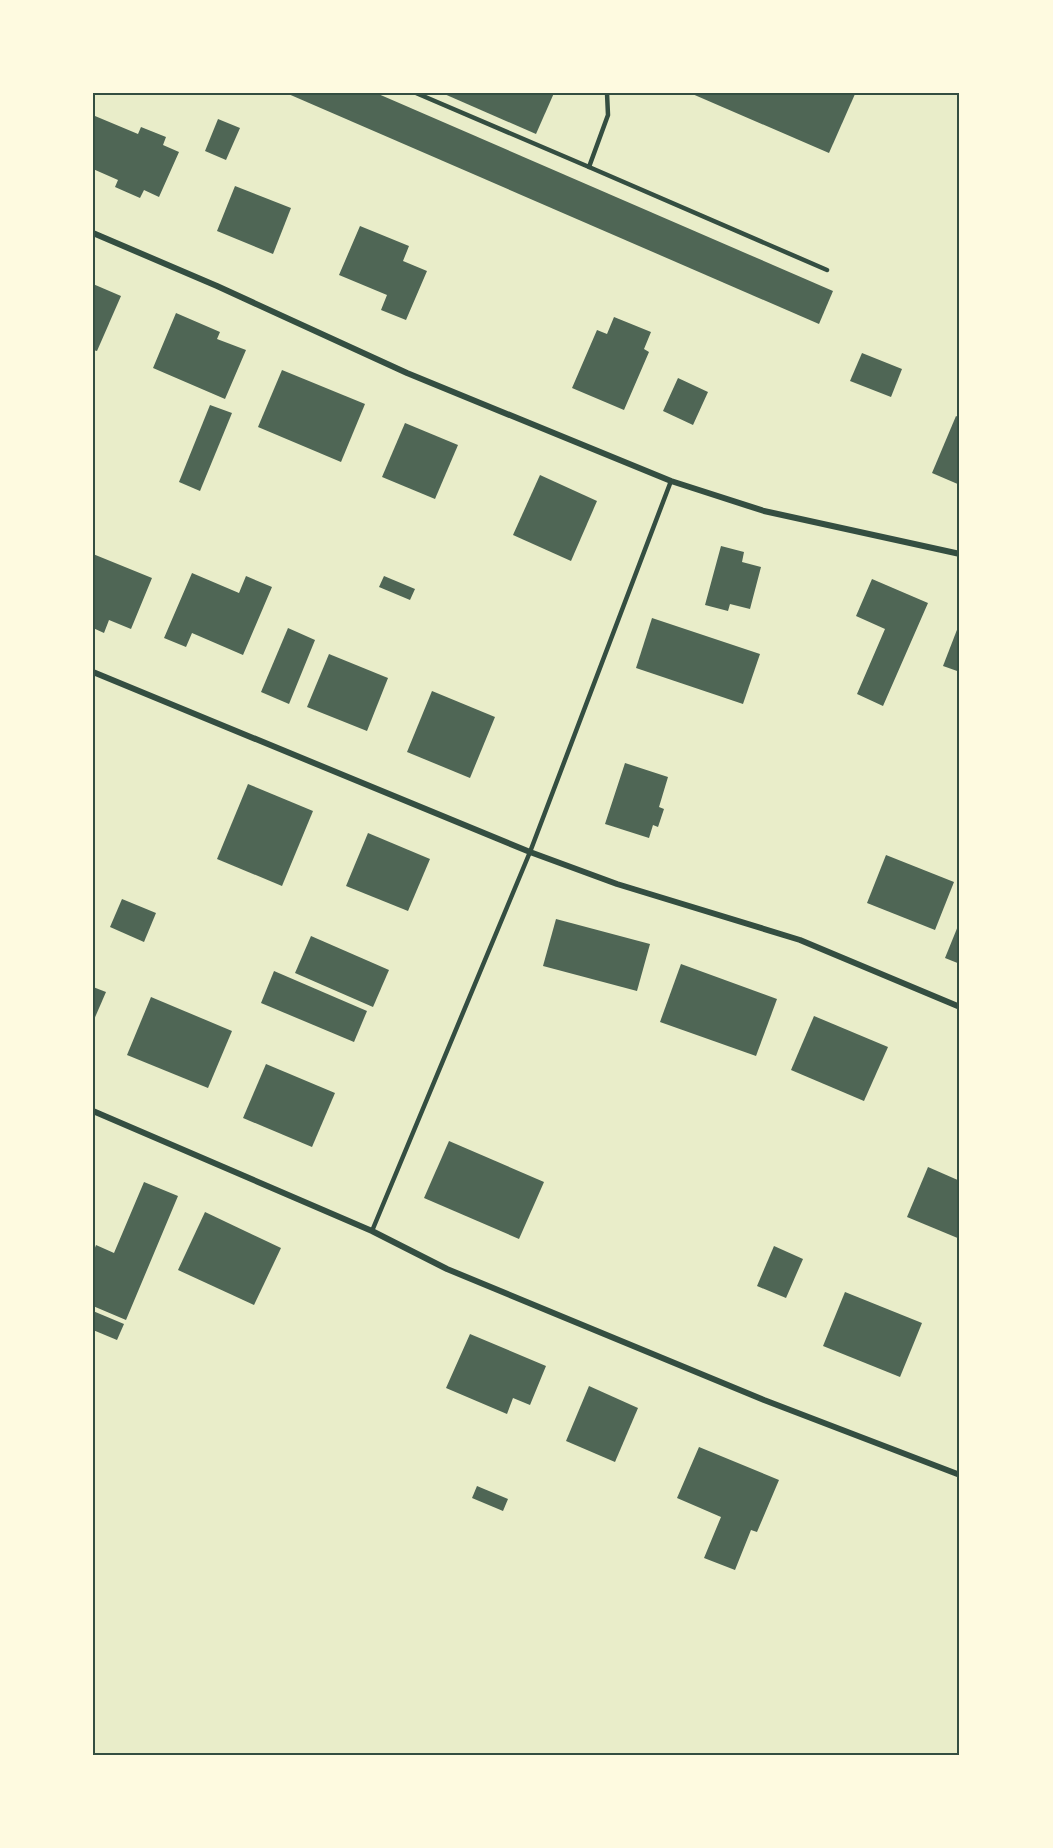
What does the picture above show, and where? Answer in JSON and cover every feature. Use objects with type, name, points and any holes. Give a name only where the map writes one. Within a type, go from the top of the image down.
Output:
[{"type":"street","points":[[93,233],[217,286],[407,373],[671,481],[764,511],[960,554]]},
{"type":"street","points":[[93,672],[530,852],[617,884],[800,940],[960,1007]]},
{"type":"street","points":[[93,1111],[372,1231],[447,1269],[786,1408],[960,1475]]},
{"type":"lane","points":[[417,93],[827,270]]},
{"type":"lane","points":[[589,167],[608,116],[607,93]]},
{"type":"lane","points":[[372,1231],[530,852],[671,481]]},
{"type":"building","points":[[286,93],[376,93],[833,291],[819,324]]},
{"type":"building","points":[[442,93],[554,93],[536,134]]},
{"type":"building","points":[[690,93],[853,93],[855,94],[829,153]]},
{"type":"building","points":[[95,116],[138,134],[141,127],[166,137],[163,145],[179,152],[159,197],[144,190],[140,198],[115,187],[118,180],[93,169]]},
{"type":"building","points":[[218,119],[240,128],[226,160],[205,151]]},
{"type":"building","points":[[235,186],[291,208],[273,254],[217,231]]},
{"type":"building","points":[[360,226],[409,246],[403,261],[427,271],[406,320],[381,310],[387,295],[339,275]]},
{"type":"building","points":[[93,284],[121,296],[97,351],[93,350]]},
{"type":"building","points":[[176,313],[220,332],[217,339],[246,350],[225,399],[153,368]]},
{"type":"building","points":[[614,317],[651,332],[644,349],[649,352],[624,410],[572,388],[597,330],[607,334]]},
{"type":"building","points":[[862,353],[902,369],[891,397],[850,381]]},
{"type":"building","points":[[282,370],[365,404],[341,462],[258,427]]},
{"type":"building","points":[[678,378],[708,392],[693,425],[663,411]]},
{"type":"building","points":[[210,405],[232,413],[200,491],[179,482]]},
{"type":"building","points":[[956,416],[960,418],[960,485],[932,473]]},
{"type":"building","points":[[405,423],[458,445],[435,499],[382,477]]},
{"type":"building","points":[[540,475],[597,501],[571,561],[513,535]]},
{"type":"building","points":[[721,546],[744,552],[742,562],[761,567],[750,609],[730,604],[728,611],[705,605]]},
{"type":"building","points":[[93,554],[152,578],[131,629],[109,620],[104,633],[93,628]]},
{"type":"building","points":[[192,573],[239,593],[246,576],[272,587],[243,655],[192,633],[186,647],[164,638]]},
{"type":"building","points":[[384,576],[415,589],[410,600],[379,587]]},
{"type":"building","points":[[872,579],[928,603],[883,706],[857,694],[885,629],[856,616]]},
{"type":"building","points":[[652,618],[760,654],[743,704],[636,668]]},
{"type":"building","points":[[960,622],[960,672],[943,666]]},
{"type":"building","points":[[288,628],[315,640],[289,704],[261,692]]},
{"type":"building","points":[[329,654],[388,678],[367,731],[307,707]]},
{"type":"building","points":[[432,691],[495,717],[470,778],[407,752]]},
{"type":"building","points":[[625,763],[668,777],[659,807],[664,809],[658,827],[653,825],[649,838],[605,824]]},
{"type":"building","points":[[248,784],[313,811],[282,886],[217,859]]},
{"type":"building","points":[[368,833],[430,859],[408,911],[346,886]]},
{"type":"building","points":[[886,855],[954,882],[935,930],[867,903]]},
{"type":"building","points":[[122,899],[156,913],[144,942],[110,927]]},
{"type":"building","points":[[556,919],[650,944],[637,991],[543,966]]},
{"type":"building","points":[[960,921],[960,964],[945,958]]},
{"type":"building","points":[[311,936],[389,970],[373,1007],[295,973]]},
{"type":"building","points":[[681,964],[777,999],[756,1056],[660,1022]]},
{"type":"building","points":[[274,971],[367,1011],[354,1042],[261,1003]]},
{"type":"building","points":[[93,987],[106,992],[93,1022]]},
{"type":"building","points":[[151,997],[232,1031],[208,1088],[127,1055]]},
{"type":"building","points":[[814,1016],[888,1047],[864,1101],[791,1070]]},
{"type":"building","points":[[266,1064],[335,1093],[312,1147],[243,1118]]},
{"type":"building","points":[[449,1141],[544,1182],[519,1239],[424,1198]]},
{"type":"building","points":[[928,1167],[960,1181],[960,1239],[907,1217]]},
{"type":"building","points":[[144,1182],[178,1196],[126,1320],[93,1306],[93,1253],[96,1245],[114,1253]]},
{"type":"building","points":[[205,1212],[281,1248],[254,1305],[178,1270]]},
{"type":"building","points":[[774,1246],[803,1259],[786,1298],[757,1286]]},
{"type":"building","points":[[845,1292],[922,1323],[900,1377],[823,1346]]},
{"type":"building","points":[[93,1311],[124,1324],[117,1340],[93,1330]]},
{"type":"building","points":[[470,1334],[546,1366],[530,1405],[513,1398],[507,1414],[446,1388]]},
{"type":"building","points":[[589,1386],[638,1408],[615,1462],[566,1441]]},
{"type":"building","points":[[699,1447],[779,1480],[757,1532],[751,1530],[735,1570],[704,1558],[721,1517],[677,1498]]},
{"type":"building","points":[[477,1486],[508,1499],[503,1511],[472,1498]]}]
